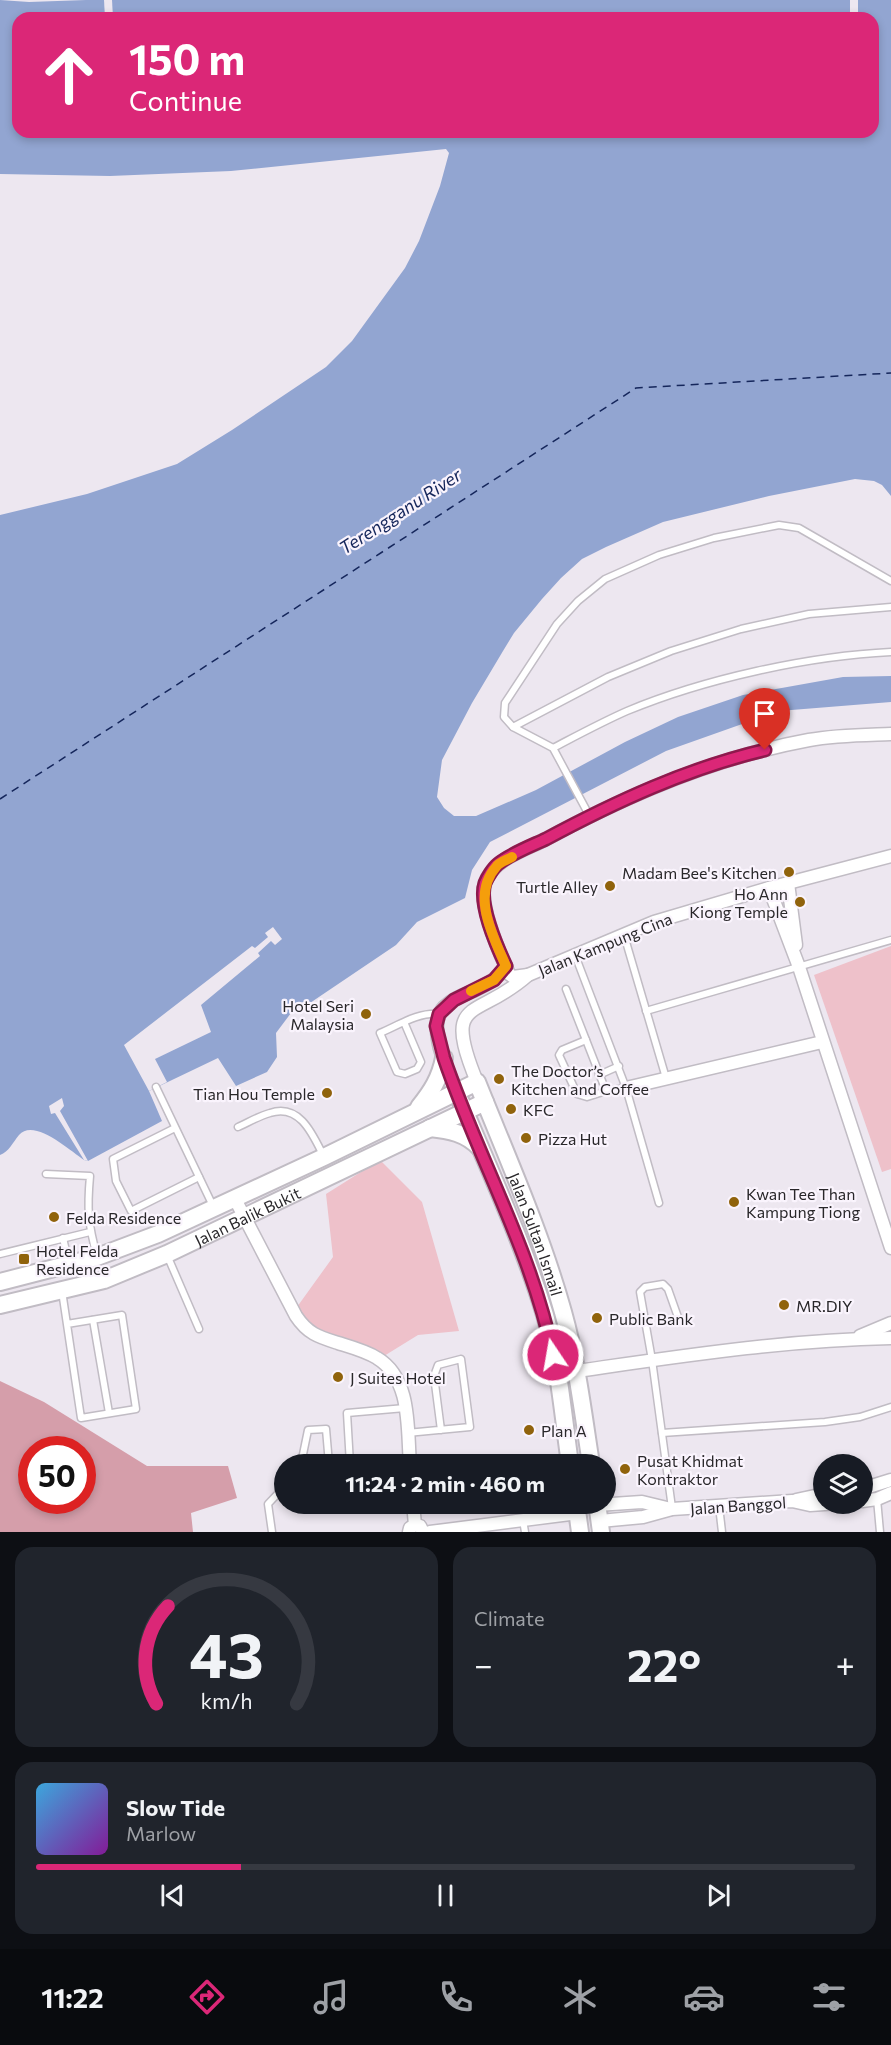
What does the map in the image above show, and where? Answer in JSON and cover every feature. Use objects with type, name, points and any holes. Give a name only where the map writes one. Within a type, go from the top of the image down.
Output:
[{"type":"main road","points":[[414,1112],[435,1086],[444,1058]]},
{"type":"main road","name":"Jalan Balik Bukit","points":[[0,1282],[97,1257],[158,1234],[324,1157],[477,1082]]},
{"type":"main road","name":"Jalan Sultan Ismail","points":[[477,1082],[544,1252],[563,1312],[577,1371],[589,1454]]},
{"type":"main road","name":"Jalan Sultan Ismail","points":[[457,1091],[526,1259],[545,1317],[557,1375],[569,1454]]},
{"type":"main road","name":"Jalan Balik Bukit","points":[[0,1305],[104,1280],[167,1254],[485,1102]]},
{"type":"main road","points":[[430,1128],[452,1131],[472,1140],[480,1148]]},
{"type":"main road","points":[[578,1514],[580,1532]]},
{"type":"street","points":[[528,975],[513,977],[509,974],[492,934],[483,897],[485,883],[497,865],[589,815],[668,781],[742,755],[811,740],[891,734]]},
{"type":"street","name":"Jalan Kampung Cina","points":[[477,1082],[462,1040],[462,1023],[466,1014],[513,988],[528,975],[654,922],[769,888],[891,856]]},
{"type":"street","points":[[788,883],[799,967]]},
{"type":"street","points":[[769,888],[799,967],[891,1248]]},
{"type":"street","points":[[457,1091],[444,1058],[436,1026],[439,1014],[454,1000],[494,980],[506,966]]},
{"type":"street","points":[[626,1088],[822,1042]]},
{"type":"street","points":[[235,1199],[304,1328],[316,1336],[375,1356],[387,1364],[402,1389],[409,1454]]},
{"type":"street","points":[[850,1339],[891,1323]]},
{"type":"street","points":[[577,1371],[733,1348],[891,1338]]},
{"type":"street","points":[[873,1486],[891,1480]]},
{"type":"street","points":[[873,1500],[891,1493]]},
{"type":"street","points":[[792,1501],[813,1496]]},
{"type":"street","name":"Jalan Banggol","points":[[599,1515],[642,1502],[672,1509],[792,1501],[813,1504]]},
{"type":"street","points":[[414,1514],[416,1530]]},
{"type":"street","points":[[430,1532],[524,1526],[559,1514]]},
{"type":"lane","points":[[589,815],[553,748],[513,727],[504,717],[505,703],[557,624],[578,601],[605,579],[659,555],[714,538],[779,525],[799,528],[891,581]]},
{"type":"lane","points":[[513,727],[608,676],[671,651],[741,629],[809,614],[891,607]]},
{"type":"lane","points":[[553,748],[627,711],[684,691],[750,673],[818,659],[891,652]]},
{"type":"lane","points":[[624,934],[666,1078]]},
{"type":"lane","points":[[646,1011],[891,940]]},
{"type":"lane","points":[[575,955],[619,1066],[659,1203]]},
{"type":"lane","points":[[566,989],[606,1091]]},
{"type":"lane","points":[[404,1022],[421,1062],[417,1069],[405,1074],[397,1071],[380,1033],[404,1022],[426,1013],[439,1014]]},
{"type":"lane","points":[[586,1040],[562,1050],[559,1055],[577,1094],[587,1097],[626,1088]]},
{"type":"lane","points":[[599,1075],[619,1066]]},
{"type":"lane","points":[[156,1087],[214,1209]]},
{"type":"lane","points":[[238,1127],[270,1113],[280,1111],[290,1113],[301,1118],[308,1127],[324,1157]]},
{"type":"lane","points":[[175,1128],[113,1159],[116,1181],[131,1211],[199,1177]]},
{"type":"lane","points":[[46,1174],[90,1176],[87,1208],[90,1232],[97,1257]]},
{"type":"lane","points":[[0,1254],[90,1232]]},
{"type":"lane","points":[[63,1238],[70,1264]]},
{"type":"lane","points":[[167,1254],[199,1329]]},
{"type":"lane","points":[[672,1509],[652,1360],[640,1292],[645,1287],[663,1284],[668,1289],[679,1320]]},
{"type":"lane","points":[[62,1290],[67,1324],[81,1418],[136,1409],[122,1315],[67,1324]]},
{"type":"lane","points":[[93,1320],[109,1413]]},
{"type":"lane","points":[[407,1433],[441,1430],[470,1427],[461,1359],[438,1365],[434,1376],[441,1430]]},
{"type":"lane","points":[[662,1432],[825,1422],[860,1417],[891,1407]]},
{"type":"lane","points":[[349,1454],[347,1413],[405,1408]]},
{"type":"lane","points":[[303,1454],[308,1430],[326,1429],[328,1454]]},
{"type":"lane","points":[[272,1532],[268,1504],[274,1498]]},
{"type":"lane","points":[[877,1499],[880,1532]]},
{"type":"lane","points":[[719,1505],[722,1532]]},
{"type":"shaded area","points":[[891,946],[891,1169],[882,1172],[814,975]]},
{"type":"shaded area","points":[[380,1160],[422,1202],[459,1331],[418,1335],[384,1356],[312,1329],[297,1307],[333,1257],[326,1194]]},
{"type":"shaded area","points":[[0,1381],[44,1402],[147,1466],[228,1466],[237,1498],[191,1513],[193,1532],[0,1532]]},
{"type":"water","name":"Terengganu River","points":[[0,0],[29,2],[86,0],[891,0],[891,496],[882,485],[874,481],[855,479],[769,496],[663,522],[582,559],[542,599],[514,633],[503,651],[442,760],[437,797],[444,808],[454,816],[476,816],[536,790],[625,742],[678,717],[743,695],[843,677],[891,676],[891,702],[779,711],[666,751],[490,842],[472,870],[465,898],[417,922],[396,945],[310,1003],[307,1002],[291,1013],[276,1033],[277,1057],[267,1072],[236,1086],[218,1058],[149,1091],[162,1121],[88,1161],[52,1137],[33,1130],[19,1135],[0,1155],[0,515],[87,494],[177,464],[326,367],[352,341],[405,268],[419,241],[440,186],[449,153],[446,149],[231,171],[110,176],[0,174]]},
{"type":"pier","points":[[104,0],[112,0],[113,12],[105,12]]},
{"type":"pier","points":[[850,0],[858,0],[858,12],[850,12]]},
{"type":"pier","points":[[273,927],[282,939],[275,945],[271,941],[258,953],[260,956],[201,1005],[211,1032],[155,1059],[167,1082],[149,1091],[124,1045],[252,946],[255,948],[268,937],[265,933]]},
{"type":"pier","points":[[62,1098],[64,1106],[60,1111],[88,1161],[84,1160],[55,1113],[51,1114],[49,1106]]},
{"type":"ferry route","points":[[0,799],[636,388],[891,373]]},
{"type":"slow traffic","points":[[471,991],[500,976],[506,966],[492,934],[483,897],[485,883],[497,865],[512,857]]},
{"type":"place","name":"Madam Bee's Kitchen","points":[[789,872]]},
{"type":"place","name":"Turtle Alley","points":[[610,886]]},
{"type":"place","name":"Ho Ann Kiong Temple","points":[[800,902]]},
{"type":"place","name":"Hotel Seri Malaysia","points":[[366,1014]]},
{"type":"place","name":"The Doctor’s Kitchen and Coffee","points":[[499,1079]]},
{"type":"place","name":"Tian Hou Temple","points":[[327,1093]]},
{"type":"place","name":"KFC","points":[[511,1109]]},
{"type":"place","name":"Pizza Hut","points":[[526,1138]]},
{"type":"place","name":"Kwan Tee Than Kampung Tiong","points":[[734,1202]]},
{"type":"place","name":"Felda Residence","points":[[54,1217]]},
{"type":"place","name":"Hotel Felda Residence","points":[[24,1259]]},
{"type":"place","name":"MR.DIY","points":[[784,1305]]},
{"type":"place","name":"Public Bank","points":[[597,1318]]},
{"type":"place","name":"J Suites Hotel","points":[[338,1377]]},
{"type":"place","name":"Plan A","points":[[529,1430]]},
{"type":"place","name":"Pusat Khidmat Kontraktor","points":[[625,1469]]},
{"type":"route","points":[[553,1355],[545,1317],[526,1259],[444,1058],[436,1026],[439,1014],[446,1005],[454,1000],[500,976],[506,966],[492,934],[483,897],[485,883],[497,865],[589,815],[626,799],[668,781],[742,755],[765,750]]}]
